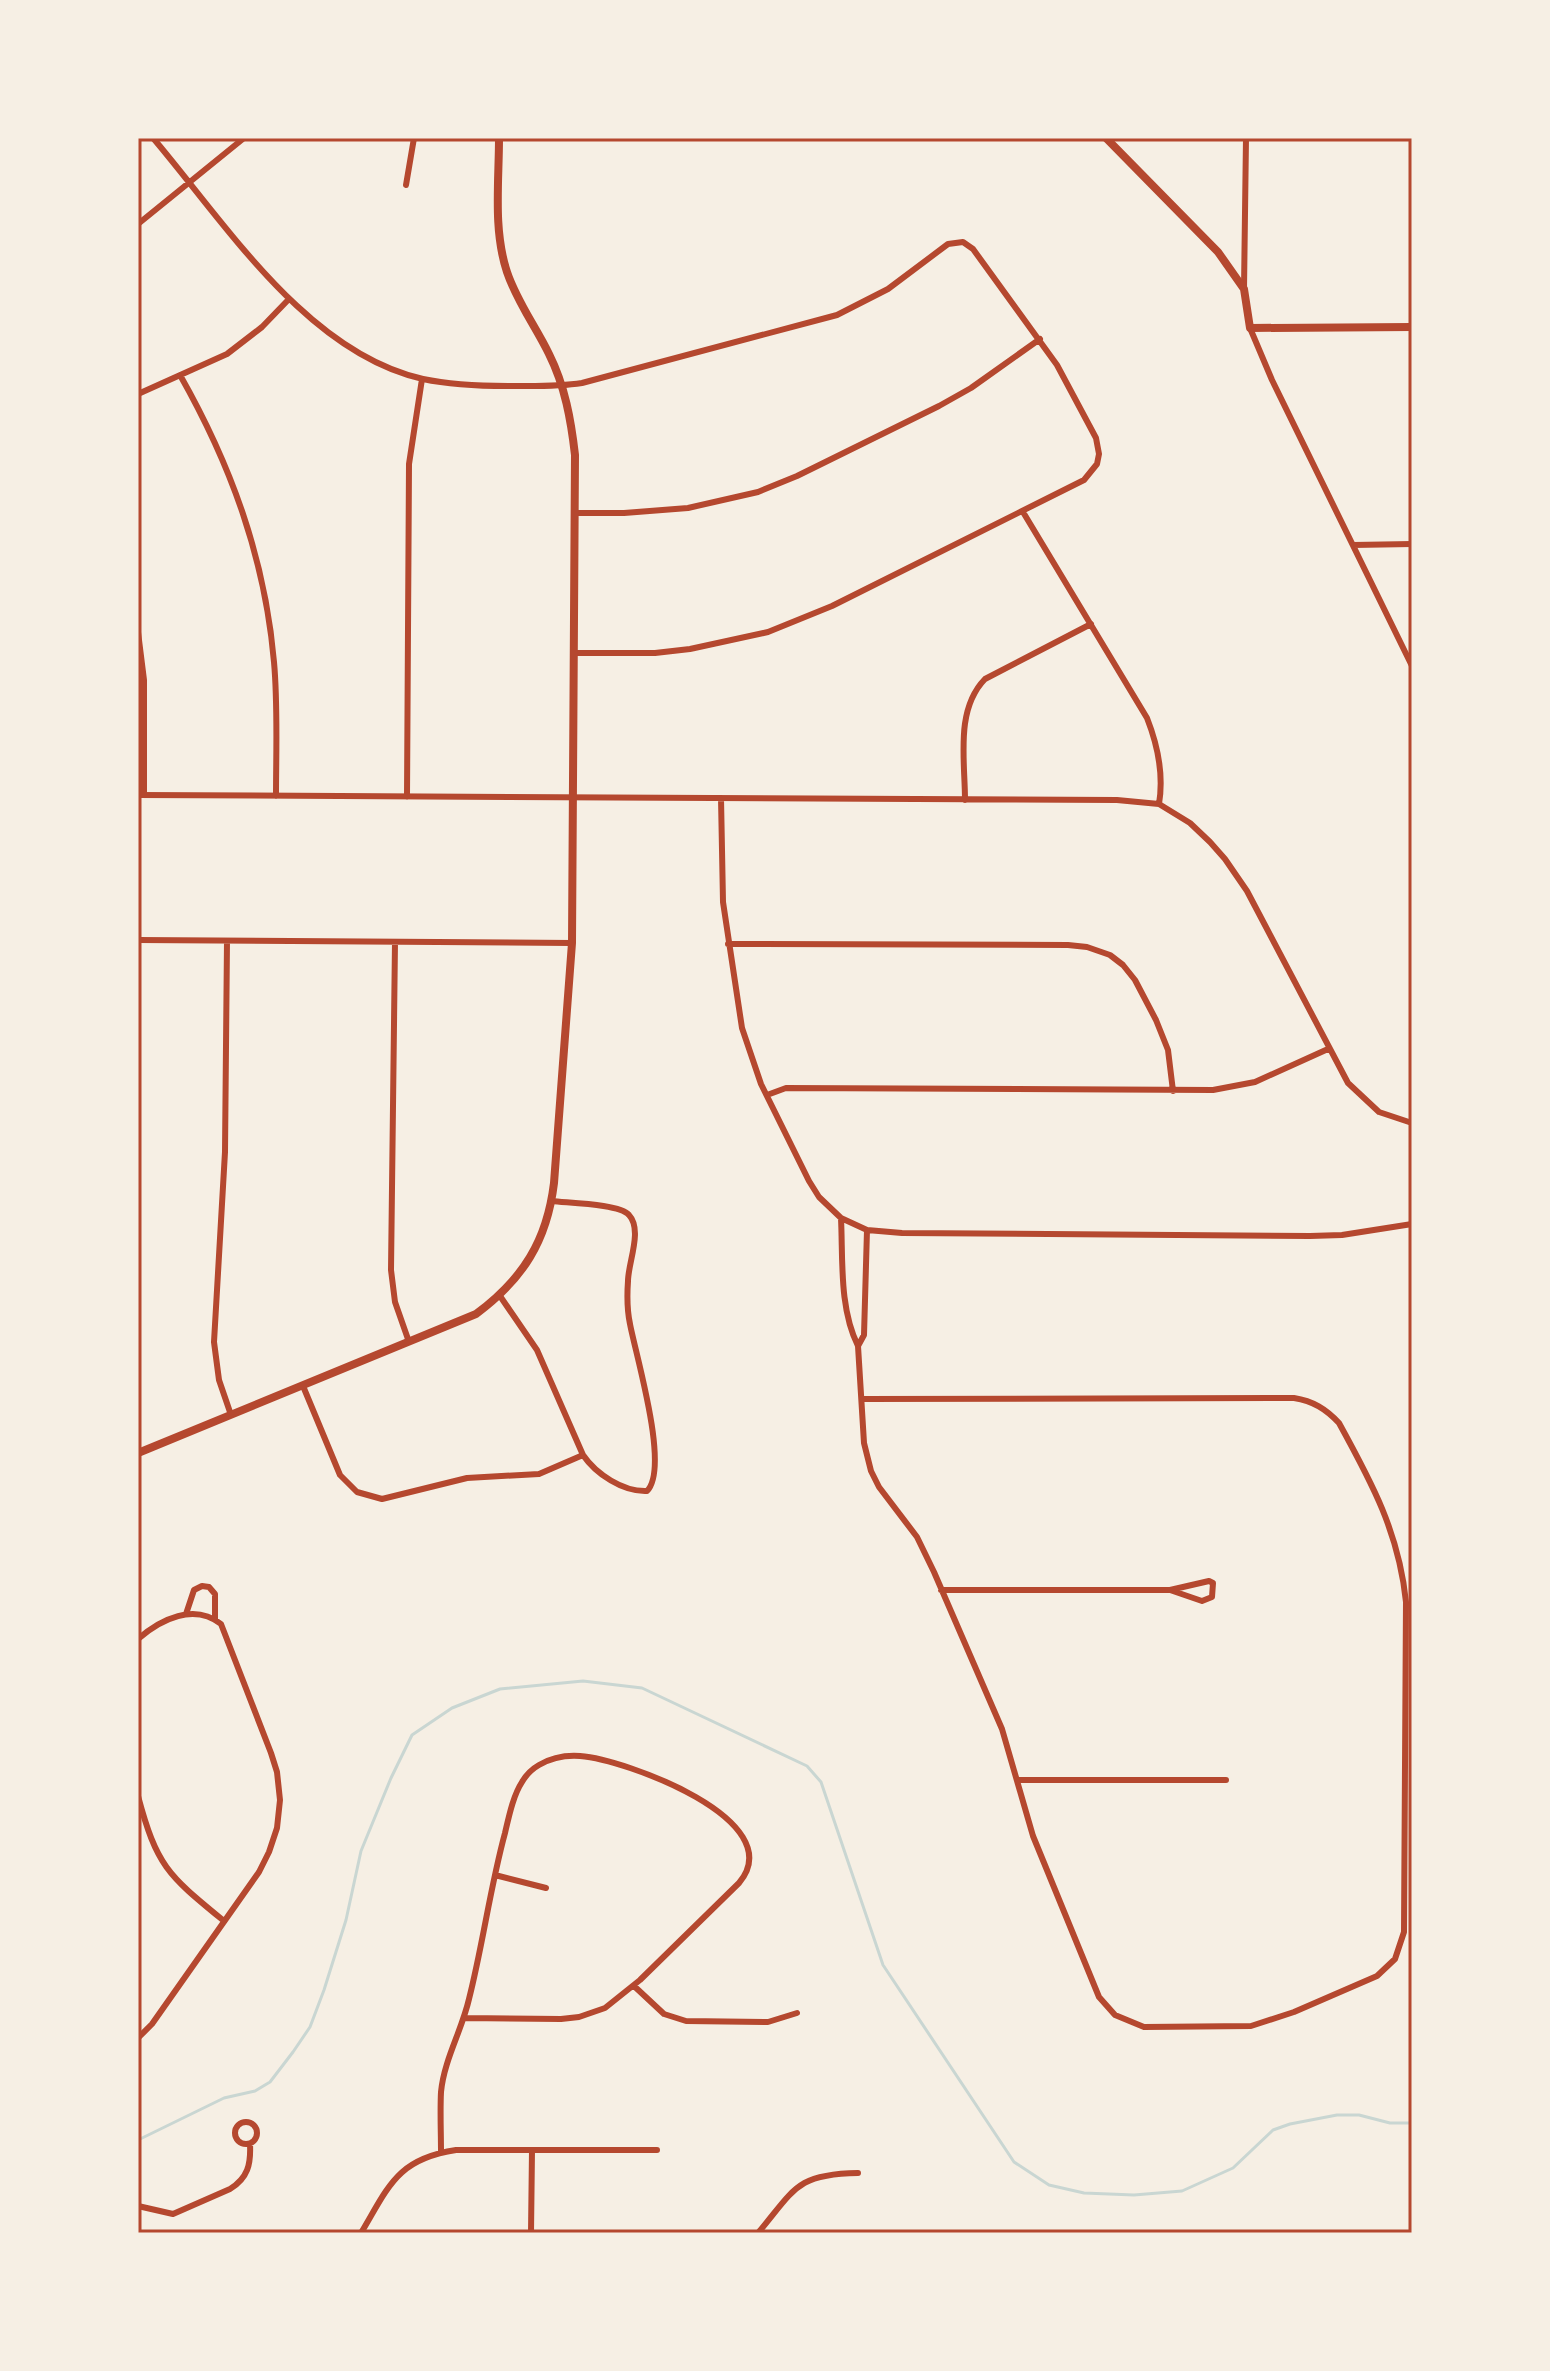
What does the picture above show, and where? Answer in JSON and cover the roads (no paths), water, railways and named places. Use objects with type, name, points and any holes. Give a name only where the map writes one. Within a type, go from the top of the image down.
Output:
[{"type":"street","points":[[153,138],[289,299],[352,349],[422,379],[466,385],[582,383],[837,315],[888,289],[938,249],[955,241],[973,249],[1040,339],[1096,438],[1099,454],[1092,473],[1084,480],[832,606],[768,632],[690,649],[655,653],[573,653]]},
{"type":"street","points":[[138,224],[244,138]]},
{"type":"street","points":[[406,185],[414,138]]},
{"type":"street","points":[[138,1453],[466,1319],[500,1296],[524,1268],[538,1244],[552,1201],[572,943],[575,455],[562,385],[549,353],[512,287],[503,260],[498,227],[499,138]]},
{"type":"street","points":[[1106,138],[1218,252],[1244,289]]},
{"type":"street","points":[[1246,138],[1244,289],[1250,328],[1272,380],[1412,666]]},
{"type":"street","points":[[138,394],[212,362],[246,341],[289,299]]},
{"type":"street","points":[[1250,328],[1412,327]]},
{"type":"street","points":[[575,513],[688,508],[758,492],[939,406],[971,388],[1040,339]]},
{"type":"street","points":[[180,375],[226,464],[259,566],[274,665],[276,796]]},
{"type":"street","points":[[407,797],[409,464],[422,379]]},
{"type":"street","points":[[1023,512],[1147,718],[1158,753],[1161,776],[1159,804]]},
{"type":"street","points":[[1353,545],[1412,544]]},
{"type":"street","points":[[965,800],[966,713],[974,692],[985,679],[1091,624]]},
{"type":"street","points":[[138,632],[144,680],[141,795],[1117,800],[1159,804],[1190,823],[1239,878],[1348,1083],[1370,1106],[1393,1119],[1412,1123]]},
{"type":"street","points":[[721,798],[720,865],[728,944],[742,1028],[754,1067],[809,1181],[819,1197],[841,1218],[867,1230],[938,1234],[1310,1236],[1342,1235],[1412,1224]]},
{"type":"street","points":[[138,940],[572,943]]},
{"type":"street","points":[[227,941],[225,1152],[214,1342],[219,1380],[231,1415]]},
{"type":"street","points":[[395,942],[391,1270],[395,1302],[409,1342]]},
{"type":"street","points":[[728,944],[1068,945],[1099,950],[1123,965],[1142,992],[1170,1058],[1173,1091]]},
{"type":"street","points":[[767,1095],[786,1088],[1213,1090],[1255,1082],[1328,1049]]},
{"type":"street","points":[[500,1296],[532,1340],[583,1455],[600,1474],[644,1492],[653,1482],[655,1458],[649,1412],[629,1321],[628,1279],[634,1223],[627,1213],[615,1208],[552,1201]]},
{"type":"street","points":[[841,1218],[845,1297],[858,1346],[864,1443],[871,1471],[885,1496],[917,1537],[1002,1729],[1033,1836],[1094,1987],[1105,2005],[1126,2021],[1154,2028],[1251,2026],[1294,2012],[1377,1976],[1395,1959],[1404,1932],[1406,1602],[1403,1574],[1389,1521],[1339,1423],[1319,1405],[1303,1399],[862,1399]]},
{"type":"street","points":[[858,1346],[864,1335],[867,1230]]},
{"type":"street","points":[[303,1386],[340,1475],[348,1485],[367,1497],[392,1498],[467,1478],[539,1474],[583,1455]]},
{"type":"street","points":[[941,1590],[1170,1590],[1209,1581],[1213,1583],[1214,1593],[1208,1600],[1202,1601],[1170,1590]]},
{"type":"street","points":[[186,1614],[194,1590],[209,1587],[215,1594],[215,1619]]},
{"type":"street","points":[[138,1639],[155,1626],[186,1614],[203,1614],[215,1619],[226,1631],[277,1772],[280,1800],[277,1828],[269,1852],[152,2024],[138,2038]]},
{"type":"street","points":[[441,2152],[441,2091],[445,2068],[464,2018],[495,1875],[519,1788],[530,1771],[553,1759],[579,1756],[614,1763],[671,1784],[723,1816],[747,1841],[750,1858],[746,1875],[634,1986],[605,2008],[579,2017],[464,2018]]},
{"type":"street","points":[[1017,1780],[1226,1780]]},
{"type":"street","points":[[138,1796],[149,1837],[169,1873],[224,1921]]},
{"type":"street","points":[[495,1875],[546,1888]]},
{"type":"street","points":[[634,1986],[664,2014],[686,2021],[768,2022],[797,2013]]},
{"type":"street","points":[[138,2217],[139,2206],[173,2214],[188,2210],[239,2184],[248,2170],[250,2144]]},
{"type":"street","points":[[531,2233],[532,2150]]},
{"type":"street","points":[[361,2233],[395,2178],[411,2164],[441,2152],[657,2150]]},
{"type":"street","points":[[758,2233],[804,2182],[823,2175],[858,2173]]},
{"type":"waterway","points":[[138,2140],[224,2098],[255,2091],[270,2082],[310,2027],[346,1920],[361,1851],[412,1735],[452,1708],[500,1689],[583,1681],[642,1688],[807,1766],[821,1782],[883,1965],[1014,2162],[1049,2185],[1084,2193],[1134,2195],[1182,2191],[1233,2168],[1273,2130],[1290,2124],[1337,2115],[1412,2123]]}]
